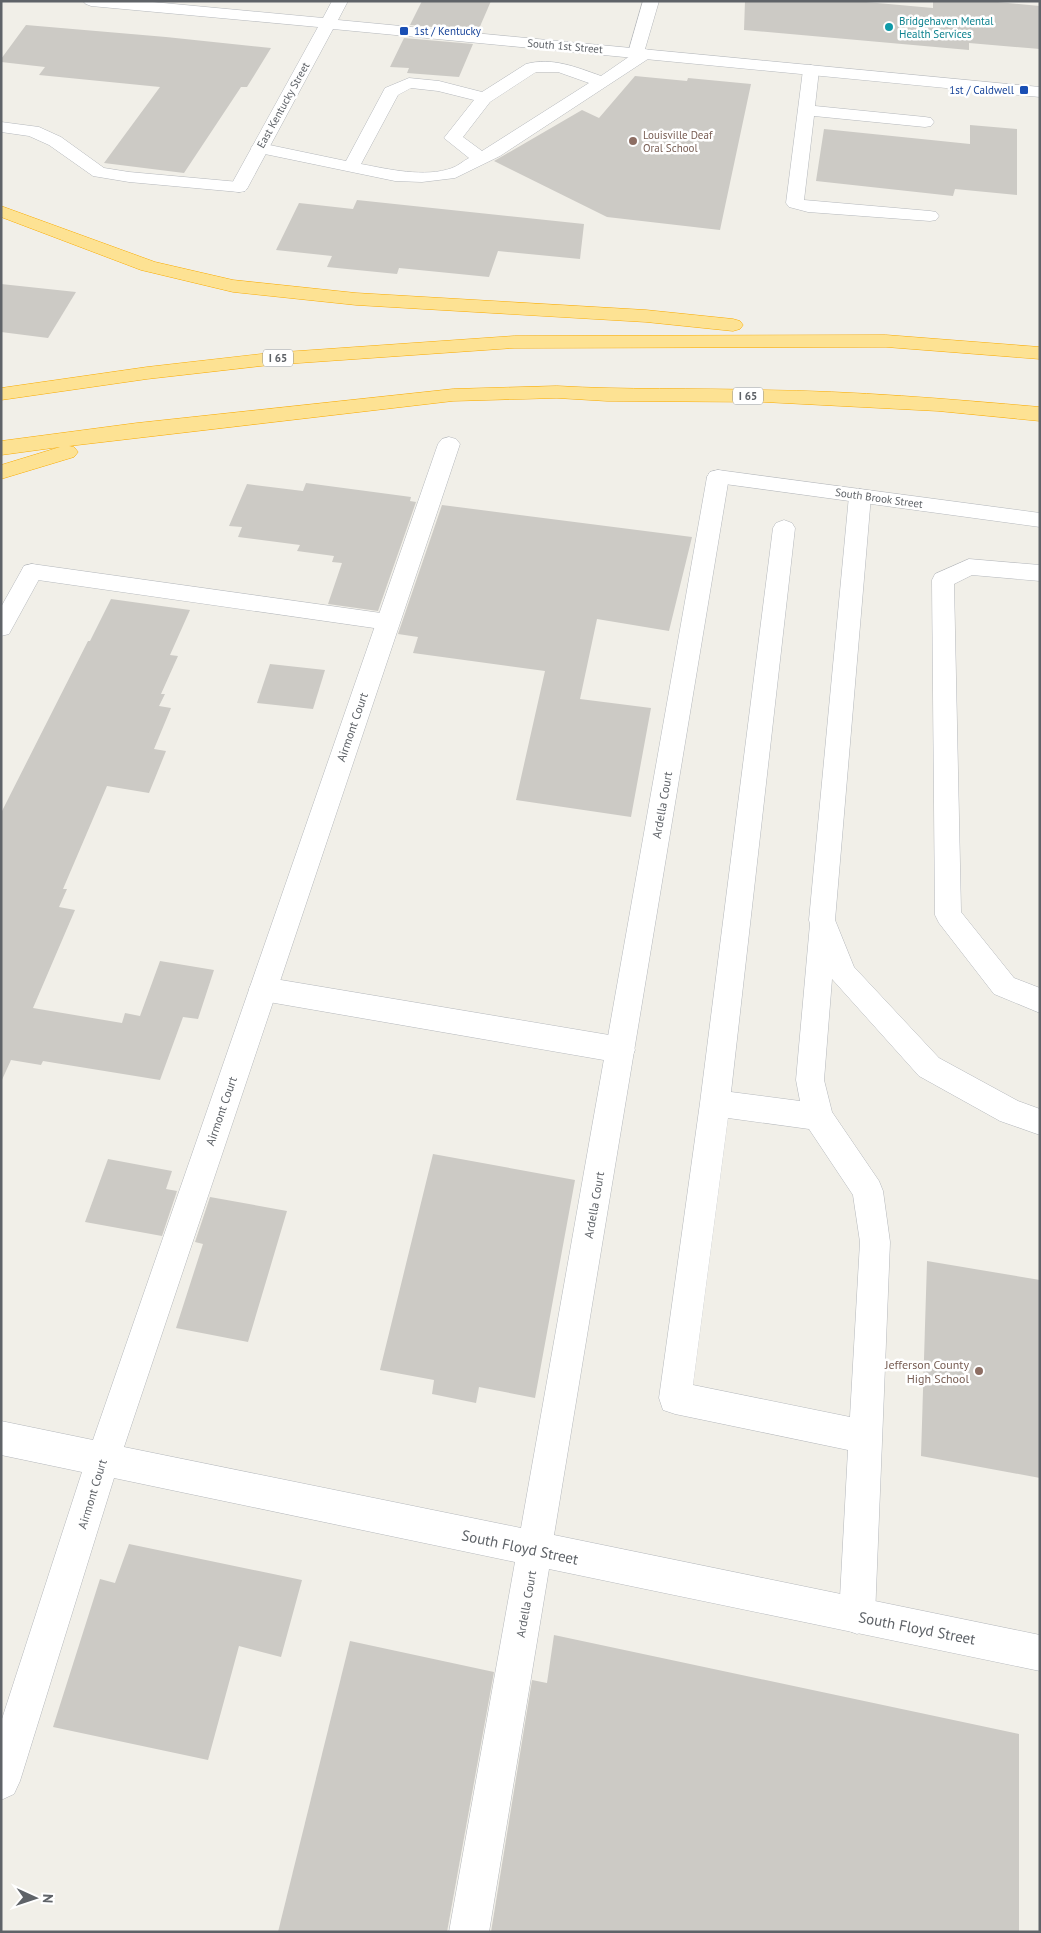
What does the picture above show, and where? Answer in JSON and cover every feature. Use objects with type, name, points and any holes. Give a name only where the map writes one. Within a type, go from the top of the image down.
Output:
[{"type":"highway","points":[[1,211],[148,266],[233,286],[356,299],[646,316],[886,341]]},
{"type":"highway","name":"I 65","points":[[1,394],[148,373],[278,358],[452,345],[556,341],[886,341],[1040,353]]},
{"type":"highway","name":"I 65","points":[[7,447],[137,430],[453,395],[557,392],[607,395],[764,396],[938,405],[1040,414]]},
{"type":"highway","points":[[7,471],[137,430]]},
{"type":"street","name":"South 1st Street","points":[[91,1],[1040,92]]},
{"type":"street","name":"East Kentucky Street","points":[[1,127],[33,131],[55,141],[99,172],[129,177],[238,187],[340,1]]},
{"type":"street","points":[[260,148],[395,176],[422,177],[455,173],[481,159],[602,82],[641,54],[651,1]]},
{"type":"street","points":[[481,159],[453,138],[484,98],[532,67],[560,67],[602,82]]},
{"type":"street","points":[[811,70],[795,203],[808,207],[930,216]]},
{"type":"street","points":[[351,167],[392,92],[409,83],[439,86],[484,98]]},
{"type":"street","points":[[806,110],[925,122]]},
{"type":"street","name":"Airmont Court","points":[[1,1781],[103,1459],[450,444]]},
{"type":"street","name":"South Brook Street","points":[[718,477],[1040,520]]},
{"type":"street","name":"Ardella Court","points":[[468,1932],[718,477]]},
{"type":"street","points":[[857,1616],[875,1242],[868,1191],[818,1117],[810,1080],[822,920],[860,496]]},
{"type":"street","points":[[784,528],[716,1103],[675,1398],[865,1437]]},
{"type":"street","points":[[1040,573],[970,567],[943,580],[948,915],[1004,986],[1040,1001]]},
{"type":"street","points":[[1,628],[32,572],[388,622]]},
{"type":"street","points":[[822,920],[843,974],[929,1067],[1010,1112],[1040,1122]]},
{"type":"street","points":[[263,989],[621,1050]]},
{"type":"street","points":[[716,1103],[818,1117]]},
{"type":"street","name":"South Floyd Street","points":[[1,1438],[1040,1653]]},
{"type":"building","points":[[422,1],[491,1],[478,31],[410,25]]},
{"type":"building","points":[[745,1],[855,1],[933,8],[933,1],[988,1],[1040,6],[1040,49],[969,43],[969,50],[744,30]]},
{"type":"building","points":[[26,25],[271,48],[247,87],[241,87],[184,173],[104,163],[160,87],[39,75],[45,67],[1,62],[1,59]]},
{"type":"building","points":[[404,38],[473,44],[459,77],[407,73],[409,68],[390,67]]},
{"type":"building","name":"Louisville Deaf Oral School","points":[[635,76],[687,81],[688,78],[751,84],[720,230],[607,217],[494,161],[582,110],[599,118]]},
{"type":"building","points":[[970,125],[1017,129],[1017,195],[955,189],[953,196],[816,181],[824,129],[970,144]]},
{"type":"building","points":[[357,200],[584,224],[580,259],[498,251],[489,277],[399,268],[397,274],[327,267],[332,256],[276,250],[299,203],[353,209]]},
{"type":"building","points":[[1,284],[76,292],[48,338],[1,332]]},
{"type":"building","points":[[306,483],[411,497],[410,501],[416,502],[378,611],[328,604],[342,563],[332,562],[334,556],[297,551],[300,545],[238,537],[242,527],[229,526],[247,484],[303,491]]},
{"type":"building","points":[[442,505],[692,537],[669,631],[597,619],[580,699],[651,708],[631,817],[516,800],[545,671],[413,653],[418,637],[398,634]]},
{"type":"building","points":[[111,599],[190,610],[170,655],[178,656],[161,694],[165,694],[159,706],[171,708],[154,749],[166,751],[149,793],[107,786],[63,889],[67,889],[59,907],[75,910],[33,1008],[122,1023],[125,1013],[140,1016],[160,961],[214,970],[198,1019],[183,1017],[160,1080],[43,1061],[41,1065],[11,1060],[1,1082],[1,813]]},
{"type":"building","points":[[270,664],[325,670],[313,709],[257,703]]},
{"type":"building","points":[[433,1154],[575,1180],[535,1398],[479,1387],[476,1403],[432,1394],[434,1380],[380,1370]]},
{"type":"building","points":[[108,1159],[172,1171],[166,1189],[177,1191],[162,1236],[85,1222]]},
{"type":"building","points":[[210,1197],[287,1211],[248,1342],[176,1328],[203,1244],[195,1242]]},
{"type":"building","name":"Jefferson County High School","points":[[927,1261],[1040,1280],[1040,1478],[921,1456]]},
{"type":"building","points":[[129,1544],[302,1580],[281,1657],[239,1646],[208,1760],[53,1727],[100,1579],[115,1583]]},
{"type":"building","points":[[554,1635],[1019,1734],[1019,1932],[491,1932],[532,1680],[547,1683]]},
{"type":"building","points":[[350,1641],[494,1672],[447,1932],[278,1932]]},
{"type":"place","name":"Bridgehaven Mental Health Services","points":[[889,27]]},
{"type":"place","name":"1st / Kentucky","points":[[404,31]]},
{"type":"place","name":"1st / Caldwell","points":[[1024,90]]},
{"type":"place","name":"Louisville Deaf Oral School","points":[[633,141]]},
{"type":"place","name":"Jefferson County High School","points":[[979,1371]]}]
